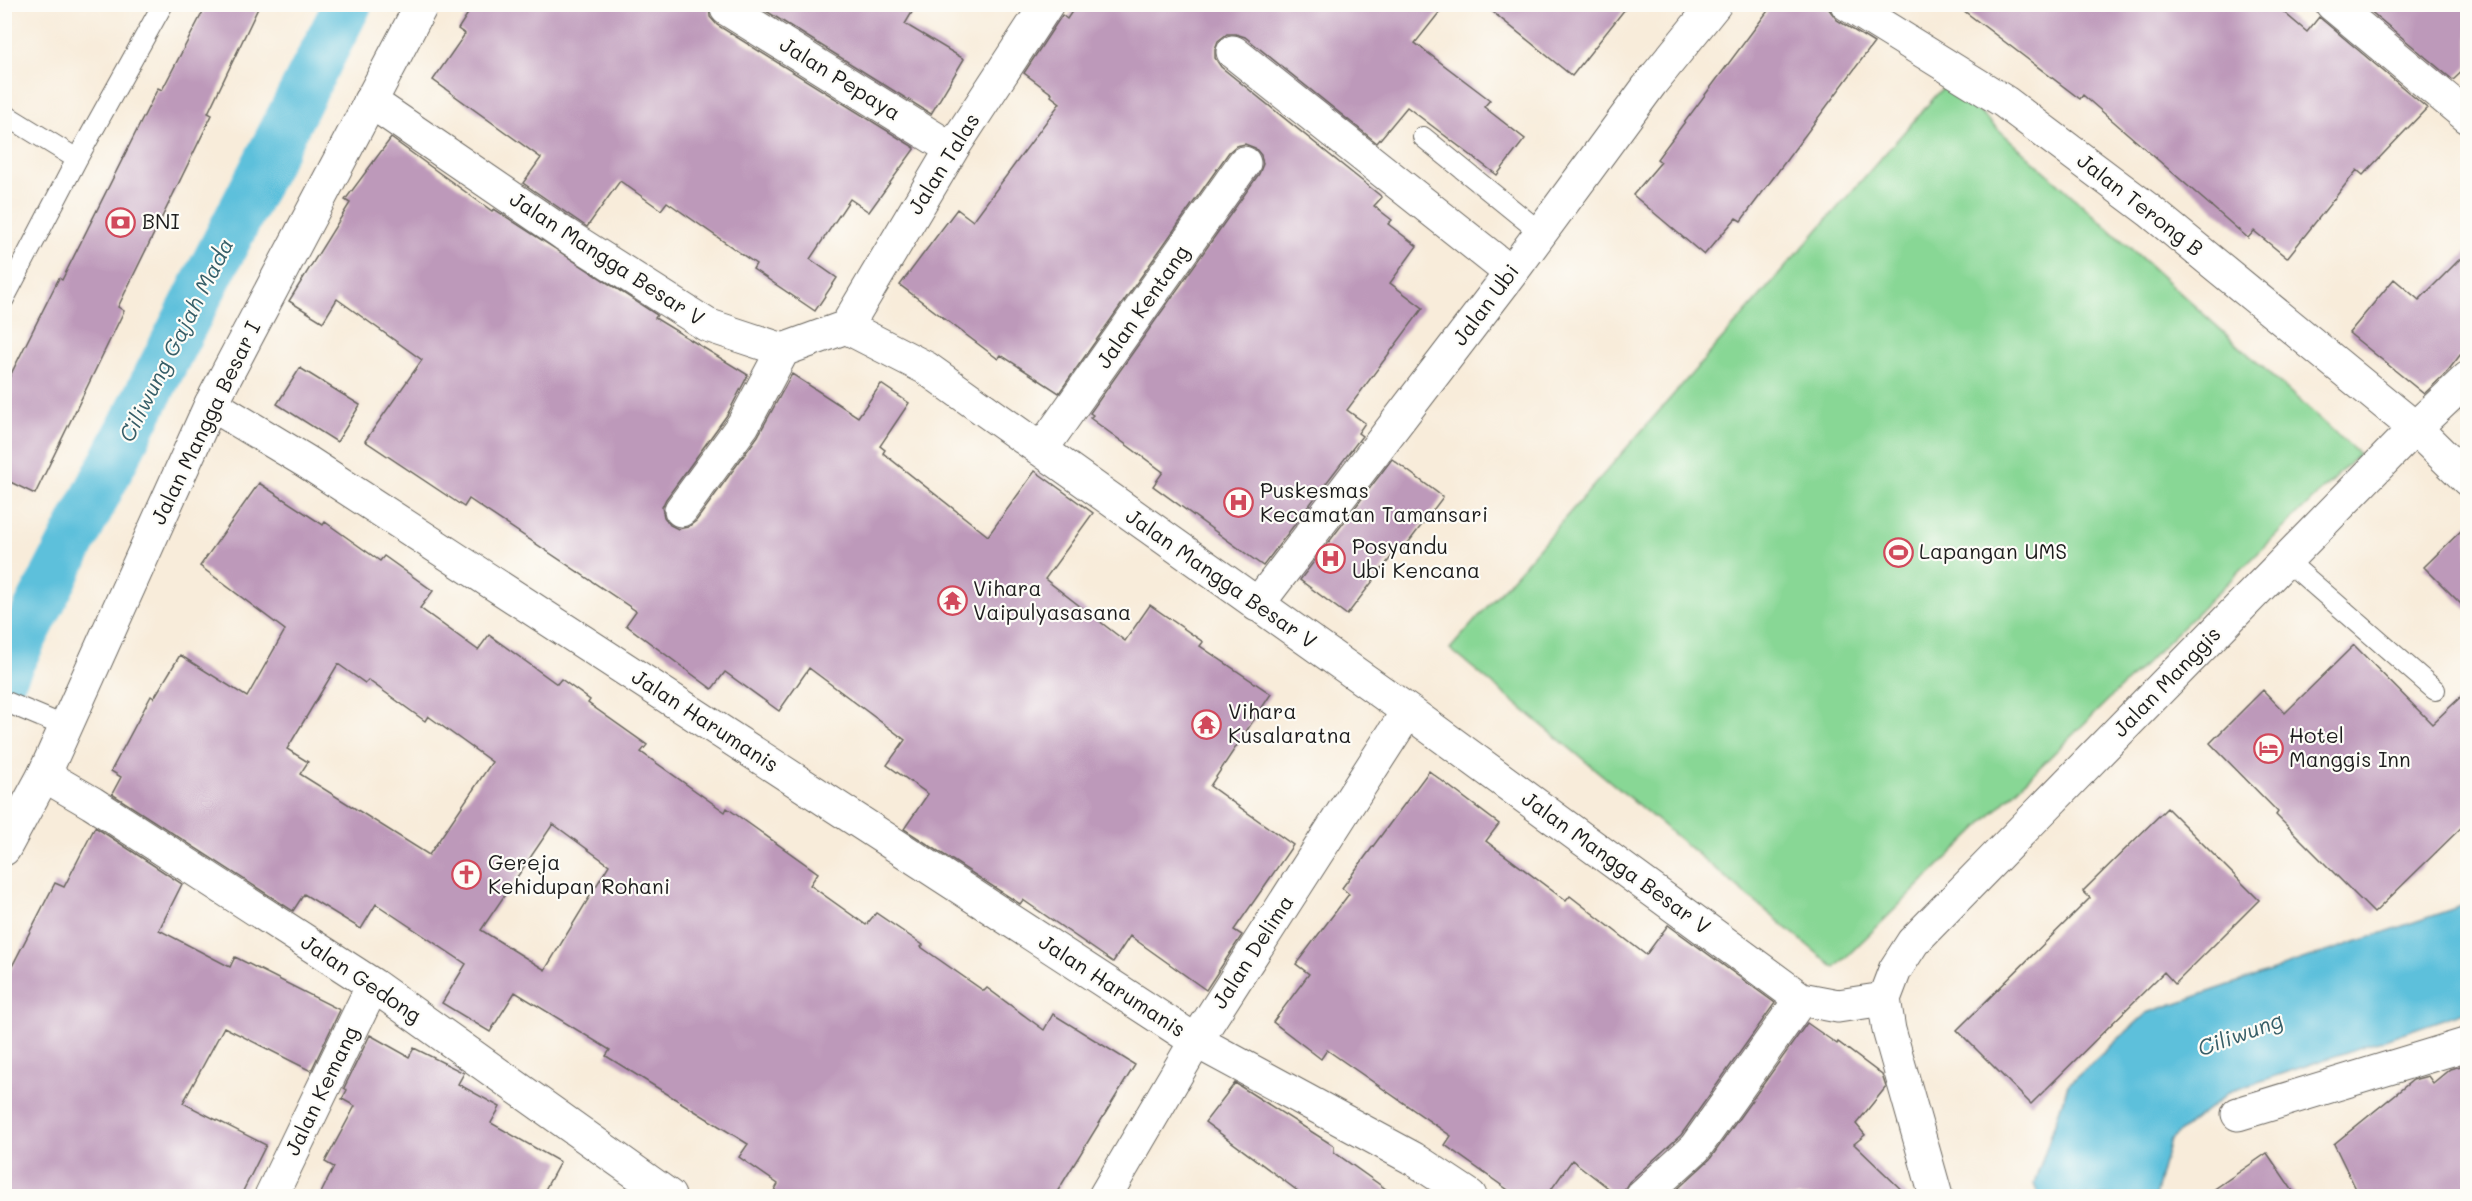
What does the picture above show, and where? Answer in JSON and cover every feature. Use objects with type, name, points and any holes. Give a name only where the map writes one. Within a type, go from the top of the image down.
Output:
[{"type":"street","name":"Jalan Mangga Besar I","points":[[4,849],[44,775],[211,404],[422,4]]},
{"type":"street","name":"Jalan Talas","points":[[846,327],[952,149],[1047,4]]},
{"type":"street","name":"Jalan Ubi","points":[[1257,604],[1511,273],[1651,83],[1715,4]]},
{"type":"street","name":"Jalan Terong B","points":[[1847,4],[2005,102],[2150,211],[2415,428],[2468,480]]},
{"type":"street","points":[[2332,4],[2468,117]]},
{"type":"street","name":"Jalan Pepaya","points":[[727,9],[952,149]]},
{"type":"street","points":[[1233,52],[1511,273]]},
{"type":"street","name":"Jalan Mangga Besar V","points":[[370,101],[564,234],[707,325],[783,350]]},
{"type":"street","name":"Jalan Kentang","points":[[1041,450],[1244,163]]},
{"type":"street","name":"Jalan Mangga Besar V","points":[[846,327],[926,368],[1408,711],[1801,999],[1838,1006],[1884,999]]},
{"type":"street","points":[[681,510],[743,424],[783,350],[846,327]]},
{"type":"street","name":"Jalan Manggis","points":[[1884,999],[1895,970],[1913,942],[2415,428],[2468,378]]},
{"type":"street","name":"Jalan Harumanis","points":[[211,404],[317,469],[1196,1041],[1414,1159],[1470,1197]]},
{"type":"street","name":"Jalan Delima","points":[[1105,1197],[1196,1041],[1408,711]]},
{"type":"street","name":"Jalan Gedong","points":[[44,775],[92,803],[373,985],[669,1197]]},
{"type":"street","name":"Jalan Kemang","points":[[271,1197],[373,985]]},
{"type":"street","points":[[1642,1197],[1695,1148],[1801,999]]},
{"type":"street","points":[[1884,999],[1889,1030],[1936,1197]]},
{"type":"street","points":[[2238,1114],[2468,1044]]},
{"type":"lane","points":[[4,299],[77,159],[163,4]]},
{"type":"lane","points":[[4,114],[77,159]]},
{"type":"lane","points":[[1423,137],[1540,232]]},
{"type":"lane","points":[[2286,560],[2435,690]]},
{"type":"lane","points":[[4,701],[66,727]]},
{"type":"green space","name":"Lapangan UMS","points":[[1947,83],[2359,454],[1835,968],[1450,649]]},
{"type":"water","name":"Ciliwung","points":[[2467,904],[2467,1011],[2229,1092],[2170,1140],[2155,1196],[2039,1196],[2034,1184],[2068,1085],[2147,1013]]},
{"type":"building","points":[[207,4],[260,4],[208,113],[212,115],[118,307],[124,311],[35,494],[4,479],[4,388],[59,278],[62,280],[158,88],[162,90]]},
{"type":"building","points":[[474,4],[709,4],[710,17],[717,25],[915,148],[869,212],[850,199],[810,259],[837,278],[815,311],[753,269],[756,264],[667,202],[661,210],[620,181],[587,227],[523,183],[541,158],[433,80],[465,34],[458,29]]},
{"type":"building","points":[[755,4],[917,4],[905,24],[964,59],[931,114]]},
{"type":"building","points":[[1077,4],[1446,4],[1415,43],[1490,100],[1484,107],[1525,139],[1497,175],[1407,107],[1377,143],[1245,37],[1227,34],[1218,41],[1215,58],[1221,67],[1382,197],[1374,206],[1392,220],[1388,224],[1417,246],[1390,283],[1423,308],[1347,410],[1365,423],[1358,433],[1362,436],[1263,566],[1153,486],[1163,472],[1090,418],[1093,415],[1090,413],[1259,174],[1263,164],[1261,155],[1255,148],[1245,144],[1236,146],[1229,152],[1059,393],[1001,355],[998,359],[900,285],[957,209],[973,221],[1060,103],[1024,73],[1062,15],[1067,19]]},
{"type":"building","points":[[1483,4],[1629,4],[1572,76]]},
{"type":"building","points":[[1773,4],[1825,4],[1837,20],[1874,43],[1741,221],[1736,218],[1704,255],[1633,195],[1661,162],[1657,159]]},
{"type":"building","points":[[1955,4],[2274,4],[2307,32],[2319,17],[2427,108],[2363,175],[2357,170],[2287,258],[2254,231],[2248,238],[2083,95],[2080,99]]},
{"type":"building","points":[[2362,4],[2468,4],[2468,66],[2453,80]]},
{"type":"building","points":[[391,138],[492,211],[494,209],[657,315],[655,318],[748,375],[727,415],[666,499],[662,507],[664,517],[670,525],[678,529],[688,527],[696,521],[758,436],[792,374],[858,417],[881,384],[909,403],[880,446],[885,450],[883,453],[988,536],[1035,471],[1093,513],[1045,579],[1125,641],[1150,605],[1203,642],[1200,646],[1271,694],[1210,786],[1293,845],[1234,930],[1242,935],[1206,990],[1130,936],[1113,962],[1023,900],[1020,904],[904,829],[928,794],[887,765],[905,740],[809,668],[779,711],[725,672],[712,689],[626,625],[636,611],[469,499],[464,507],[365,441],[422,360],[337,299],[323,322],[289,301],[350,203],[345,200]]},
{"type":"building","points":[[2468,251],[2468,345],[2447,372],[2424,394],[2349,333],[2394,279],[2419,300]]},
{"type":"building","points":[[300,368],[360,405],[337,442],[277,404]]},
{"type":"building","points":[[1392,459],[1443,497],[1402,551],[1398,548],[1347,615],[1300,580]]},
{"type":"building","points":[[259,483],[323,525],[325,522],[380,561],[384,556],[433,591],[420,608],[478,650],[489,635],[557,684],[561,679],[590,700],[588,703],[647,745],[641,752],[725,812],[727,808],[818,873],[810,885],[866,925],[876,913],[984,991],[987,988],[1044,1030],[1053,1014],[1135,1065],[1054,1197],[771,1197],[778,1184],[739,1157],[748,1144],[606,1056],[610,1050],[515,992],[490,1032],[442,1003],[466,964],[376,904],[361,929],[304,894],[293,911],[112,794],[121,777],[111,771],[151,696],[154,698],[180,655],[247,697],[285,630],[200,566]],"holes":[[[338,664],[365,683],[368,680],[425,721],[428,716],[492,762],[429,855],[300,774],[308,762],[287,749]],[[553,824],[609,865],[545,970],[481,930]]]},
{"type":"building","points":[[2468,524],[2468,611],[2424,567]]},
{"type":"building","points":[[2354,645],[2432,724],[2468,690],[2468,821],[2374,913],[2276,815],[2278,812],[2210,743],[2263,690],[2285,713]]},
{"type":"building","points":[[1429,771],[1499,824],[1486,841],[1566,901],[1570,896],[1646,955],[1668,925],[1775,1003],[1681,1135],[1629,1182],[1624,1190],[1624,1197],[1620,1197],[1572,1160],[1546,1197],[1518,1197],[1445,1145],[1451,1136],[1327,1050],[1321,1059],[1273,1022],[1309,974],[1296,964],[1349,894],[1342,888]]},
{"type":"building","points":[[2167,808],[2259,900],[2175,984],[2164,972],[2031,1104],[1957,1030],[2090,898],[2083,891]]},
{"type":"building","points":[[95,827],[182,884],[159,930],[230,967],[235,957],[340,1010],[311,1071],[224,1027],[183,1103],[266,1145],[240,1197],[4,1197],[4,982],[55,883],[64,887]]},
{"type":"building","points":[[1807,1023],[1837,1044],[1838,1042],[1882,1075],[1886,1087],[1856,1124],[1865,1135],[1854,1144],[1909,1197],[1669,1197],[1710,1159]]},
{"type":"building","points":[[370,1035],[409,1057],[414,1048],[464,1073],[458,1084],[500,1107],[491,1123],[560,1162],[541,1197],[319,1197],[334,1167],[325,1162],[355,1106],[342,1099],[347,1090],[344,1088]]},
{"type":"building","points":[[2468,1064],[2468,1197],[2360,1197],[2334,1144],[2413,1080],[2428,1076],[2433,1083],[2450,1069]]},
{"type":"building","points":[[1235,1083],[1334,1146],[1334,1152],[1397,1197],[1306,1197],[1205,1122]]},
{"type":"building","points":[[2267,1153],[2297,1197],[2203,1197]]},
{"type":"waterway","name":"Ciliwung Gajah Mada","points":[[4,675],[348,4]]},
{"type":"place","name":"BNI","points":[[121,222]]},
{"type":"place","name":"Puskesmas Kecamatan Tamansari","points":[[1239,503]]},
{"type":"place","name":"Lapangan UMS","points":[[1898,552]]},
{"type":"place","name":"Posyandu Ubi Kencana","points":[[1331,559]]},
{"type":"place","name":"Vihara Vaipulyasasana","points":[[952,601]]},
{"type":"place","name":"Vihara Kusalaratna","points":[[1207,724]]},
{"type":"place","name":"Hotel Manggis Inn","points":[[2268,748]]},
{"type":"place","name":"Gereja Kehidupan Rohani","points":[[467,875]]}]
